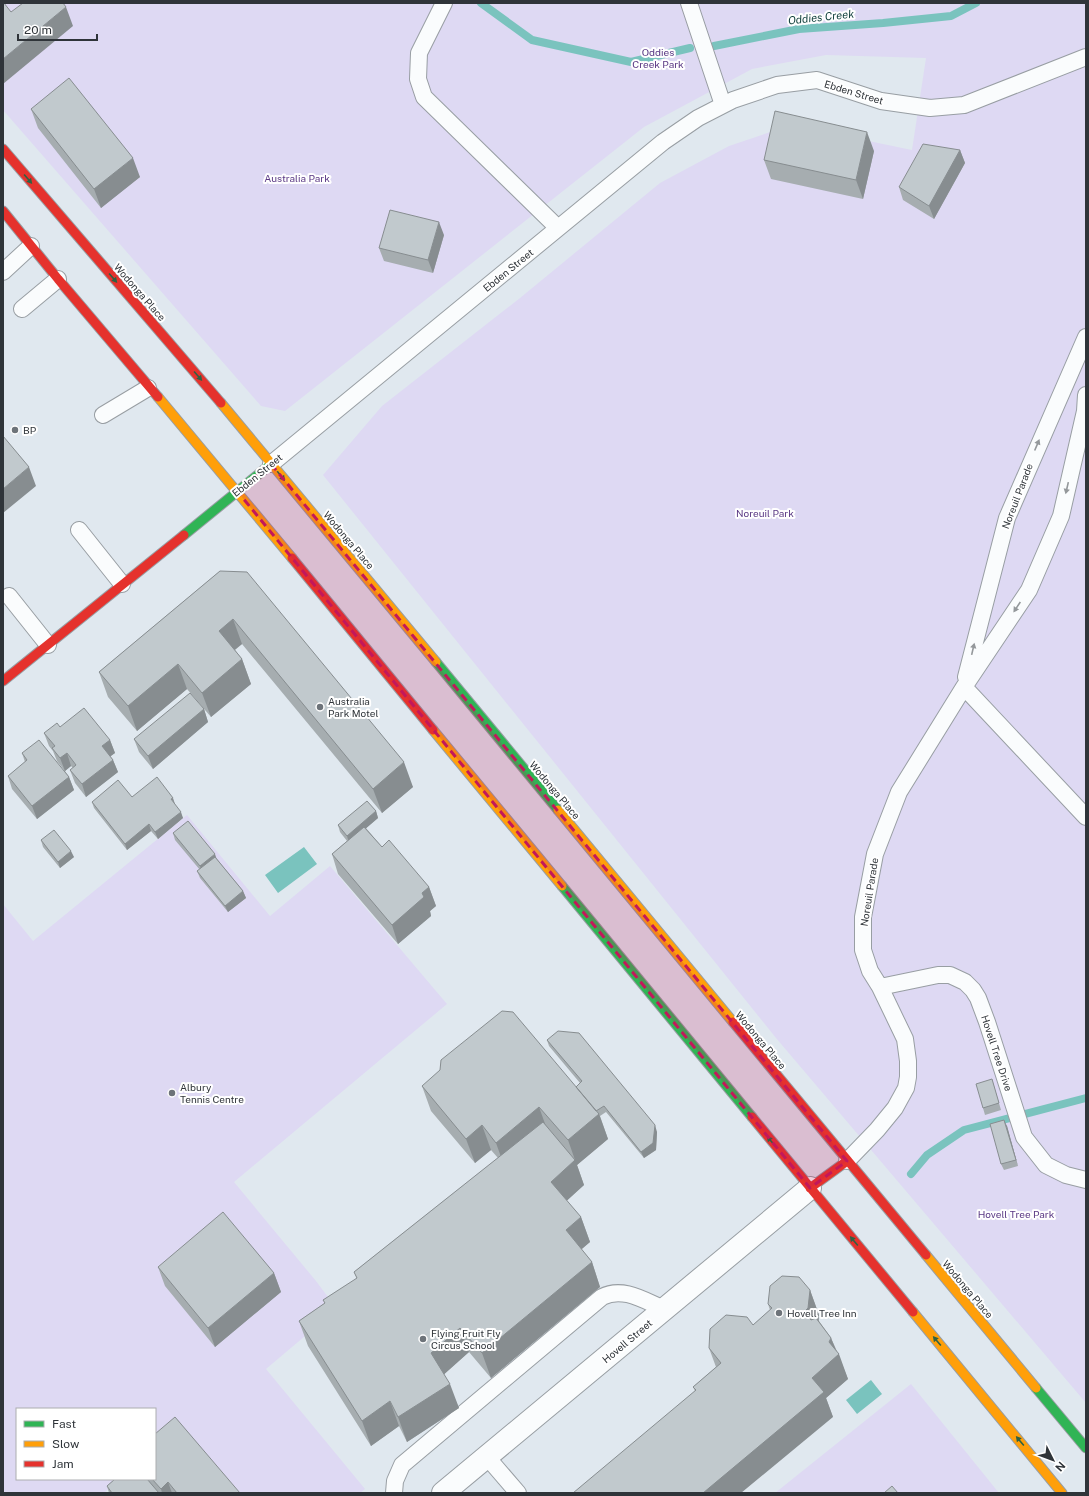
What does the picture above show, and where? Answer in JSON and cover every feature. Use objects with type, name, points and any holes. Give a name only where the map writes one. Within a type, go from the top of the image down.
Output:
[{"type":"main road","name":"Wodonga Place","points":[[3,149],[271,464],[1086,1448]]},
{"type":"main road","points":[[3,211],[148,388],[237,492],[1062,1493]]},
{"type":"main road","name":"Ebden Street","points":[[3,681],[271,464]]},
{"type":"main road","points":[[810,1188],[847,1161]]},
{"type":"street","name":"Hovell Street","points":[[444,1493],[810,1188]]},
{"type":"lane","points":[[444,3],[419,53],[418,79],[424,97],[558,228]]},
{"type":"lane","points":[[688,3],[723,105]]},
{"type":"lane","name":"Ebden Street","points":[[271,464],[664,142],[698,118],[733,100],[777,85],[817,80],[881,101],[930,108],[964,104],[1086,57]]},
{"type":"lane","points":[[3,272],[31,246]]},
{"type":"lane","points":[[22,309],[58,279]]},
{"type":"lane","name":"Noreuil Parade","points":[[964,687],[979,622],[1007,518],[1056,402],[1086,337]]},
{"type":"lane","points":[[103,415],[148,388]]},
{"type":"lane","name":"Noreuil Parade","points":[[847,1161],[877,1130],[895,1108],[903,1094],[908,1077],[908,1061],[905,1039],[880,987],[870,971],[863,950],[864,917],[875,854],[899,792],[964,687],[1029,590],[1061,516],[1085,411],[1086,395]]},
{"type":"lane","points":[[79,530],[122,584]]},
{"type":"lane","points":[[9,596],[48,645]]},
{"type":"lane","points":[[964,687],[1086,817]]},
{"type":"lane","name":"Hovell Tree Drive","points":[[880,987],[938,975],[959,978],[965,982],[978,998],[1024,1137],[1046,1165],[1066,1175],[1086,1180]]},
{"type":"lane","points":[[394,1493],[395,1481],[402,1465],[602,1297],[625,1293],[632,1294],[664,1309]]},
{"type":"lane","points":[[487,1456],[518,1493]]},
{"type":"highlighted area","points":[[271,464],[847,1161],[810,1188],[237,491]]},
{"type":"green space","name":"Noreuil Park","points":[[3,3],[1086,3],[1086,1403],[776,1038],[323,475],[382,406],[520,298],[660,183],[729,146],[791,125],[912,150],[926,58],[826,55],[752,69],[644,127],[285,411],[261,406],[3,110]]},
{"type":"green space","name":"Albury Tennis Centre","points":[[187,815],[270,916],[330,866],[447,1004],[234,1182],[316,1281],[337,1309],[266,1369],[365,1489],[360,1493],[235,1493],[156,1450],[156,1408],[16,1408],[16,1480],[119,1480],[104,1493],[3,1493],[3,904],[33,941]]},
{"type":"green space","points":[[911,1384],[999,1493],[775,1493]]},
{"type":"shaded area","points":[[304,847],[317,864],[278,893],[265,875]]},
{"type":"shaded area","points":[[871,1380],[882,1394],[857,1414],[846,1400]]},
{"type":"building","points":[[3,3],[11,12],[23,3],[63,3],[66,7],[3,59]]},
{"type":"building","points":[[69,78],[133,158],[94,189],[31,109]]},
{"type":"building","points":[[775,111],[867,132],[856,180],[764,160]]},
{"type":"building","points":[[923,144],[960,150],[929,206],[899,187]]},
{"type":"building","points":[[390,210],[439,222],[428,260],[379,248]]},
{"type":"building","points":[[3,436],[29,467],[3,489]]},
{"type":"building","name":"Australia Park Motel","points":[[220,571],[247,572],[404,762],[373,789],[233,619],[219,631],[242,659],[202,693],[178,664],[128,706],[99,672]]},
{"type":"building","points":[[190,693],[204,709],[148,756],[134,739]]},
{"type":"building","points":[[84,708],[110,740],[102,746],[113,760],[82,784],[70,770],[76,765],[67,753],[60,758],[52,748],[55,746],[44,733],[57,723],[60,727]]},
{"type":"building","points":[[39,740],[69,777],[32,806],[8,776],[27,760],[22,753]]},
{"type":"building","points":[[157,777],[173,798],[171,799],[181,812],[155,832],[149,824],[125,844],[92,802],[118,780],[132,797]]},
{"type":"building","points":[[367,801],[376,811],[347,836],[338,825]]},
{"type":"building","points":[[188,821],[215,854],[200,866],[173,833]]},
{"type":"building","points":[[364,827],[382,847],[389,840],[429,887],[422,893],[424,897],[392,925],[332,854]]},
{"type":"building","points":[[54,830],[71,851],[58,862],[41,840]]},
{"type":"building","points":[[215,857],[243,891],[225,906],[197,871]]},
{"type":"building","points":[[502,1011],[513,1012],[599,1114],[568,1140],[539,1107],[496,1143],[482,1125],[466,1139],[422,1086],[440,1070],[441,1060]]},
{"type":"building","points":[[558,1031],[579,1033],[655,1125],[653,1143],[641,1152],[604,1106],[596,1111],[576,1087],[582,1081],[547,1040]]},
{"type":"building","points":[[992,1079],[999,1103],[983,1108],[976,1084]]},
{"type":"building","points":[[1004,1120],[1016,1160],[1001,1164],[990,1124]]},
{"type":"building","name":"Flying Fruit Fly Circus School","points":[[543,1122],[575,1160],[551,1182],[581,1217],[566,1230],[592,1262],[482,1353],[460,1328],[431,1353],[450,1384],[398,1417],[390,1401],[362,1421],[299,1321],[325,1303],[323,1300],[357,1278],[354,1272]]},
{"type":"building","points":[[223,1212],[274,1273],[208,1328],[158,1267]]},
{"type":"building","points":[[782,1276],[799,1277],[810,1290],[808,1308],[804,1312],[811,1320],[816,1318],[831,1338],[829,1342],[839,1354],[812,1378],[824,1392],[703,1493],[573,1493],[696,1390],[693,1387],[721,1363],[709,1348],[710,1329],[726,1315],[747,1317],[753,1325],[772,1308],[768,1304],[770,1286]]},
{"type":"building","points":[[175,1417],[240,1493],[177,1493],[168,1482],[161,1489],[153,1480],[156,1480],[156,1433]]},
{"type":"building","points":[[114,1480],[148,1480],[159,1493],[112,1493],[107,1486]]},
{"type":"building","points":[[892,1486],[898,1493],[884,1493]]},
{"type":"waterway","name":"Oddies Creek","points":[[481,3],[532,40],[631,62],[690,48]]},
{"type":"waterway","name":"Oddies Creek","points":[[714,46],[799,29],[951,16],[976,3]]},
{"type":"waterway","points":[[911,1174],[927,1155],[964,1130],[1086,1098]]},
{"type":"traffic: fast","points":[[184,535],[271,464]]},
{"type":"traffic: fast","points":[[436,662],[558,810]]},
{"type":"traffic: fast","points":[[562,886],[752,1117]]},
{"type":"traffic: fast","points":[[1036,1388],[1086,1448]]},
{"type":"traffic: slow","points":[[158,397],[292,558]]},
{"type":"traffic: slow","points":[[221,403],[436,662]]},
{"type":"traffic: slow","points":[[433,730],[562,886]]},
{"type":"traffic: slow","points":[[558,810],[733,1022]]},
{"type":"traffic: slow","points":[[926,1255],[1036,1388]]},
{"type":"traffic: slow","points":[[913,1312],[1062,1493]]},
{"type":"traffic: jam","points":[[3,149],[221,403]]},
{"type":"traffic: jam","points":[[3,211],[58,279],[158,397]]},
{"type":"traffic: jam","points":[[3,681],[184,535]]},
{"type":"traffic: jam","points":[[292,558],[433,730]]},
{"type":"traffic: jam","points":[[733,1022],[926,1255]]},
{"type":"traffic: jam","points":[[752,1117],[913,1312]]},
{"type":"traffic: jam","points":[[810,1188],[847,1161]]},
{"type":"place","name":"BP","points":[[15,430]]},
{"type":"place","name":"Australia Park Motel","points":[[320,707]]},
{"type":"place","name":"Albury Tennis Centre","points":[[172,1093]]},
{"type":"place","name":"Hovell Tree Inn","points":[[779,1313]]},
{"type":"place","name":"Flying Fruit Fly Circus School","points":[[423,1339]]},
{"type":"park label","name":"Oddies Creek Park","points":[[658,58]]},
{"type":"park label","name":"Australia Park","points":[[297,178]]},
{"type":"park label","name":"Hovell Tree Park","points":[[1016,1214]]}]
